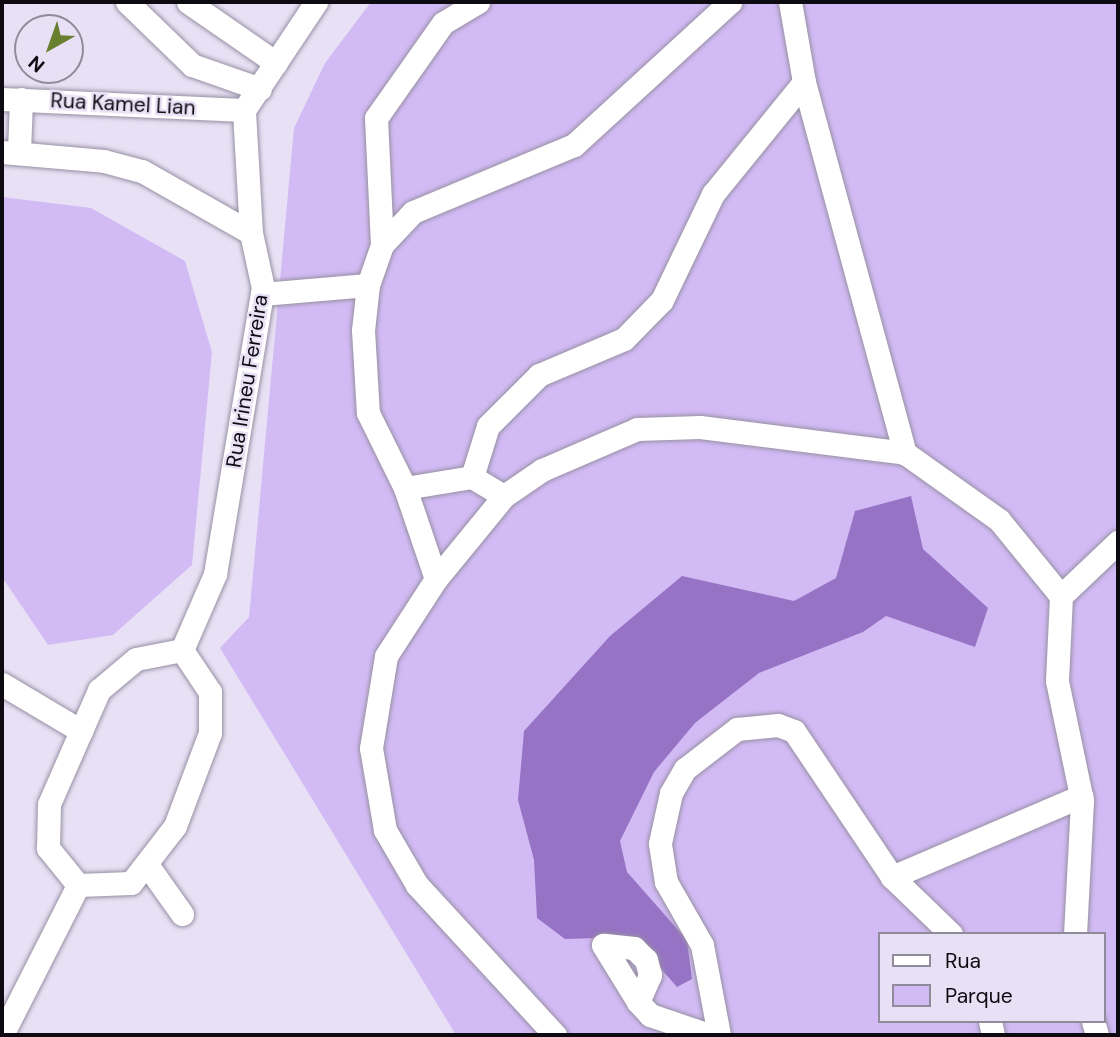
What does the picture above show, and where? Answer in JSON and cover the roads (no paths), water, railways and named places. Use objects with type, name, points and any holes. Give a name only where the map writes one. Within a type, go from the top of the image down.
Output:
[{"type":"street","points":[[127,2],[192,65],[260,89]]},
{"type":"street","points":[[188,2],[276,63]]},
{"type":"street","points":[[244,110],[316,2]]},
{"type":"street","points":[[436,579],[405,488],[368,413],[363,330],[368,285],[382,245],[376,118],[443,23],[478,2]]},
{"type":"street","points":[[382,245],[413,212],[574,145],[730,2]]},
{"type":"street","points":[[790,2],[804,82],[905,453]]},
{"type":"street","points":[[472,477],[488,426],[540,375],[624,339],[662,300],[713,194],[804,82]]},
{"type":"street","points":[[11,99],[11,152],[142,171],[251,233]]},
{"type":"street","name":"Rua Kamel Lian","points":[[11,99],[244,110]]},
{"type":"street","name":"Rua Irineu Ferreira","points":[[182,650],[215,574],[262,294],[251,233],[244,110]]},
{"type":"street","points":[[262,294],[368,285]]},
{"type":"street","points":[[555,1035],[417,885],[385,830],[371,748],[386,656],[436,579],[504,496],[542,470],[637,429],[699,427],[905,453],[999,520],[1061,596],[1058,681],[1081,796],[1075,932]]},
{"type":"street","points":[[405,488],[472,477],[504,496]]},
{"type":"street","points":[[1061,596],[1118,542]]},
{"type":"street","points":[[182,650],[210,692],[210,733],[175,826],[148,866],[131,883],[78,885],[48,848],[48,804],[99,690],[127,667],[182,650]]},
{"type":"street","points":[[2,684],[81,731]]},
{"type":"street","points":[[719,1035],[702,945],[666,882],[660,843],[671,793],[711,745],[761,724],[794,731],[892,877],[949,932]]},
{"type":"street","points":[[892,877],[1081,796]]},
{"type":"street","points":[[148,866],[182,914]]},
{"type":"street","points":[[2,1035],[11,998],[78,885]]},
{"type":"street","points":[[638,1002],[650,1015],[709,1035]]}]
